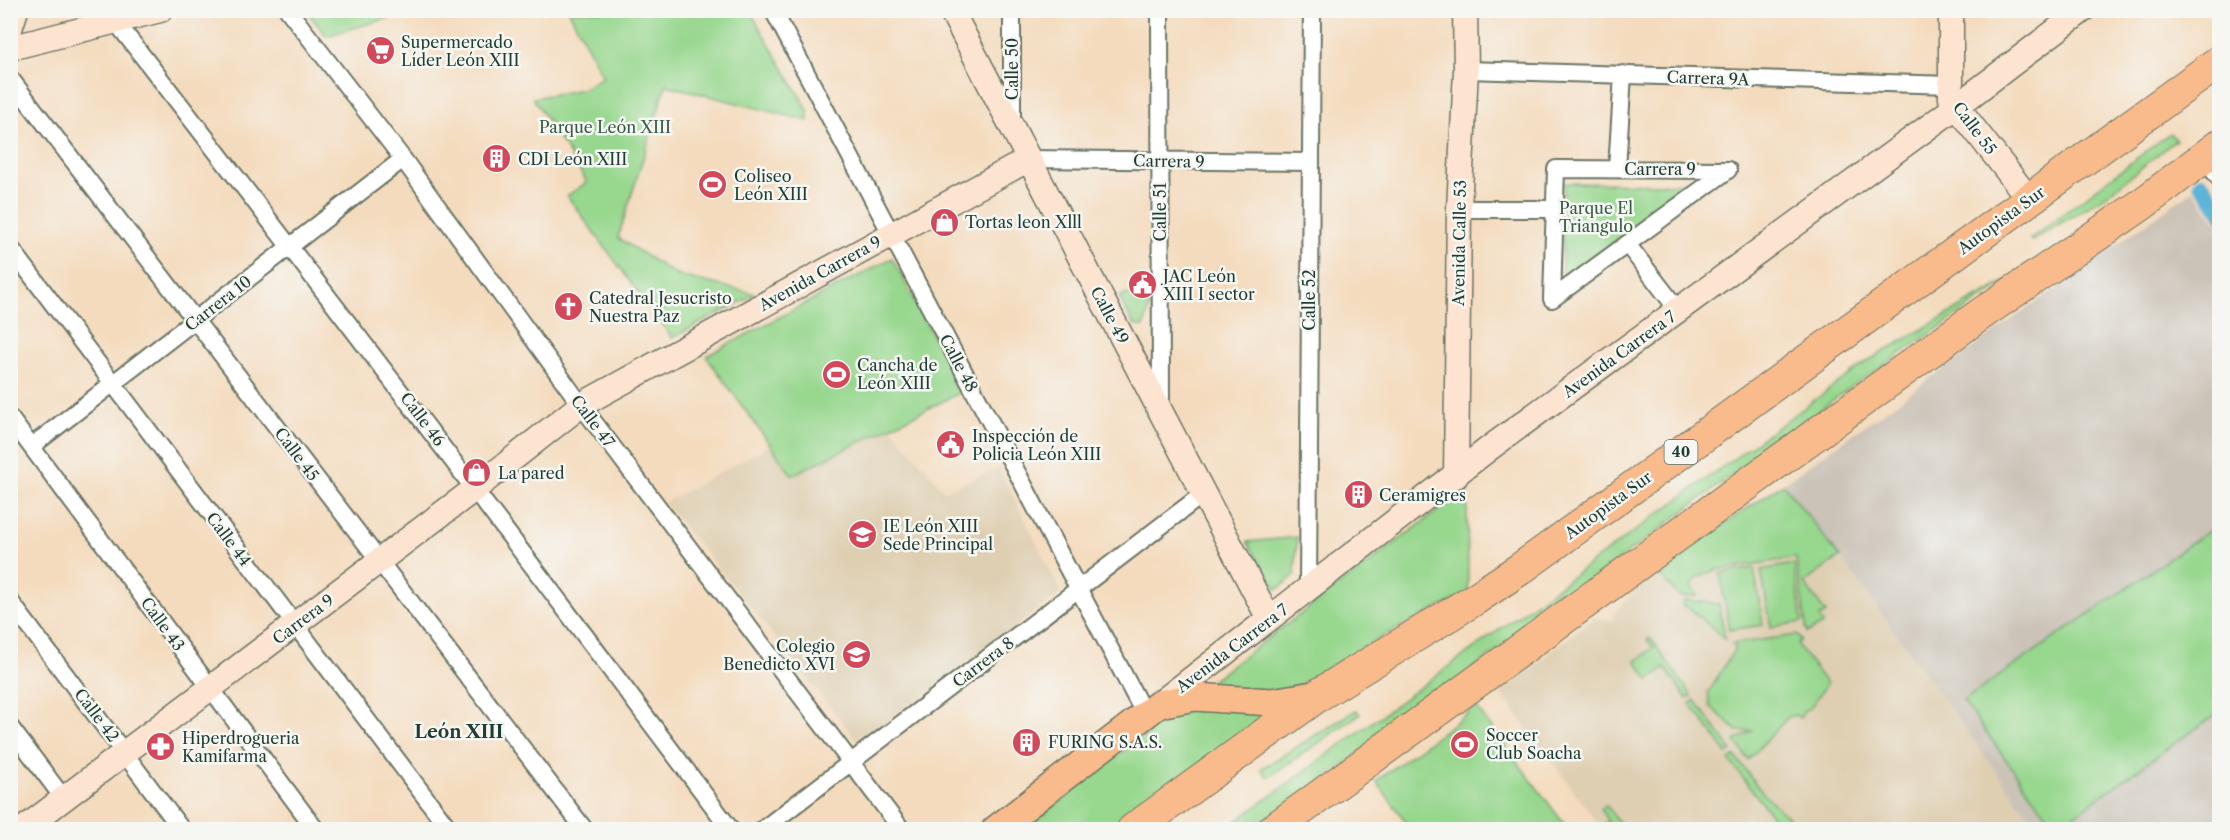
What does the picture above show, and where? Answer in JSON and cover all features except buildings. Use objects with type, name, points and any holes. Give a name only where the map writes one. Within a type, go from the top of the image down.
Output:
[{"type":"highway","name":"Autopista Sur","points":[[1133,830],[1320,694],[1482,595],[1520,569],[2220,61]]},
{"type":"highway","points":[[1273,830],[1981,314],[2141,205],[2214,161]]},
{"type":"main road","name":"Avenida Carrera 7","points":[[995,830],[1152,709],[1195,697],[1271,702],[1320,694]]},
{"type":"street","points":[[10,29],[16,10]]},
{"type":"street","points":[[10,48],[115,16],[160,10]]},
{"type":"street","name":"Calle 47","points":[[288,10],[403,159],[581,405],[902,830]]},
{"type":"street","name":"Calle 48","points":[[773,10],[1078,589],[1152,709]]},
{"type":"street","name":"Calle 49","points":[[951,10],[1269,620]]},
{"type":"street","name":"Calle 50","points":[[1012,10],[1012,127]]},
{"type":"street","name":"Calle 51","points":[[1160,10],[1161,413]]},
{"type":"street","name":"Calle 52","points":[[1308,590],[1312,10]]},
{"type":"street","name":"Avenida Calle 53","points":[[1456,476],[1459,209],[1466,70],[1465,10]]},
{"type":"street","name":"Calle 55","points":[[1951,10],[1954,96],[2029,199]]},
{"type":"street","name":"Avenida Carrera 7","points":[[1152,709],[1491,447],[1678,310],[1954,96],[2083,10]]},
{"type":"street","name":"Calle 46","points":[[115,16],[476,488],[731,830]]},
{"type":"street","name":"Carrera 9A","points":[[1466,70],[1623,74],[1954,96]]},
{"type":"street","points":[[1617,169],[1623,74]]},
{"type":"street","name":"Calle 45","points":[[10,78],[585,830]]},
{"type":"street","name":"Carrera 10","points":[[32,446],[403,159]]},
{"type":"street","name":"Avenida Carrera 9","points":[[581,405],[1029,159]]},
{"type":"street","name":"Carrera 9","points":[[1029,159],[1310,162]]},
{"type":"street","name":"Carrera 9","points":[[1555,209],[1556,169],[1728,170],[1627,244]]},
{"type":"street","points":[[1459,209],[1555,209],[1552,299],[1627,244],[1678,310]]},
{"type":"street","name":"Calle 44","points":[[10,246],[450,830]]},
{"type":"street","name":"Carrera 9","points":[[34,826],[64,799],[476,488],[581,405]]},
{"type":"street","name":"Calle 43","points":[[10,418],[316,830]]},
{"type":"street","name":"Carrera 8","points":[[762,830],[1203,494]]},
{"type":"street","name":"Calle 42","points":[[10,601],[182,830]]},
{"type":"street","points":[[10,727],[64,799]]},
{"type":"shaded area","points":[[2193,190],[2220,227],[2219,829],[2038,829],[1840,557],[1783,484]]},
{"type":"shaded area","name":"IE León XIII Sede Principal","points":[[891,427],[945,491],[999,468],[1061,592],[944,682],[858,742],[767,627],[664,503],[770,445],[792,475]]},
{"type":"shaded area","points":[[1783,484],[1840,557],[2038,829],[1602,829],[1500,692],[1594,618],[1614,620],[1612,615],[1639,589],[1638,586],[1653,568],[1658,570]]},
{"type":"green space","points":[[306,11],[394,11],[396,16],[327,36]]},
{"type":"green space","name":"Parque León XIII","points":[[569,11],[750,11],[808,110],[808,121],[666,85],[618,238],[676,275],[756,294],[672,338],[567,196],[587,182],[533,98],[582,89],[603,77]]},
{"type":"green space","points":[[2170,133],[2176,140],[2106,196],[2032,241],[2030,239]]},
{"type":"green space","points":[[2207,179],[2219,196],[2219,220],[2196,187]]},
{"type":"green space","name":"Parque El Triangulo","points":[[1564,183],[1692,184],[1562,281]]},
{"type":"green space","name":"Cancha de León XIII","points":[[892,258],[962,392],[792,475],[706,356]]},
{"type":"green space","points":[[2025,270],[1844,392],[1257,829],[1224,830],[1871,359]]},
{"type":"green space","points":[[1154,290],[1144,327],[1134,325],[1119,297]]},
{"type":"green space","points":[[1783,484],[1840,557],[1804,583],[1826,613],[1819,617],[1823,624],[1807,633],[1796,558],[1715,570],[1696,579],[1691,586],[1697,596],[1680,597],[1658,573],[1657,570]]},
{"type":"green space","points":[[1467,489],[1468,593],[1385,635],[1283,694],[1195,693]]},
{"type":"green space","points":[[2219,524],[2219,712],[2056,828],[1963,701]]},
{"type":"green space","points":[[1297,537],[1295,575],[1277,590],[1247,542]]},
{"type":"green space","points":[[1794,564],[1802,622],[1771,627],[1761,570]]},
{"type":"green space","points":[[1754,568],[1763,625],[1729,630],[1720,573]]},
{"type":"green space","points":[[1684,600],[1719,604],[1725,639],[1688,607],[1682,605]]},
{"type":"green space","points":[[1797,635],[1801,640],[1798,643],[1799,647],[1827,684],[1800,718],[1795,715],[1788,717],[1748,760],[1735,741],[1752,731],[1737,731],[1710,706],[1708,693],[1736,647],[1732,644]]},
{"type":"green space","points":[[1650,638],[1692,696],[1687,699],[1665,668],[1649,680],[1636,661],[1653,648],[1647,640]]},
{"type":"green space","points":[[1695,700],[1732,751],[1727,754],[1690,703]]},
{"type":"green space","points":[[1183,705],[1277,710],[1114,829],[1022,830]]},
{"type":"green space","name":"Soccer Club Soacha","points":[[1476,707],[1568,829],[1411,829],[1376,781]]},
{"type":"green space","points":[[1356,710],[1360,714],[1268,778],[1261,769]]},
{"type":"green space","points":[[1735,756],[1761,791],[1800,829],[1782,829],[1729,760]]},
{"type":"green space","points":[[1606,805],[1624,829],[1602,829],[1600,827],[1608,821],[1600,809]]},
{"type":"waterway","points":[[2201,184],[2220,209]]},
{"type":"place","name":"Supermercado Líder León XIII","points":[[380,51]]},
{"type":"place","name":"CDI León XIII","points":[[497,159]]},
{"type":"place","name":"Coliseo León XIII","points":[[713,185]]},
{"type":"place","name":"Tortas leon Xlll","points":[[944,222]]},
{"type":"place","name":"JAC León XIII I sector","points":[[1142,285]]},
{"type":"place","name":"Catedral Jesucristo Nuestra Paz","points":[[568,307]]},
{"type":"place","name":"Cancha de León XIII","points":[[836,374]]},
{"type":"place","name":"Inspección de Policia León XIII","points":[[951,445]]},
{"type":"place","name":"La pared","points":[[477,473]]},
{"type":"place","name":"Ceramigres","points":[[1358,495]]},
{"type":"place","name":"IE León XIII Sede Principal","points":[[862,535]]},
{"type":"place","name":"Colegio Benedicto XVI","points":[[856,655]]},
{"type":"place","name":"FURING S.A.S.","points":[[1027,742]]},
{"type":"place","name":"Soccer Club Soacha","points":[[1465,744]]},
{"type":"place","name":"Hiperdrogueria Kamifarma","points":[[161,747]]},
{"type":"district","name":"León XIII","points":[[459,732]]}]
